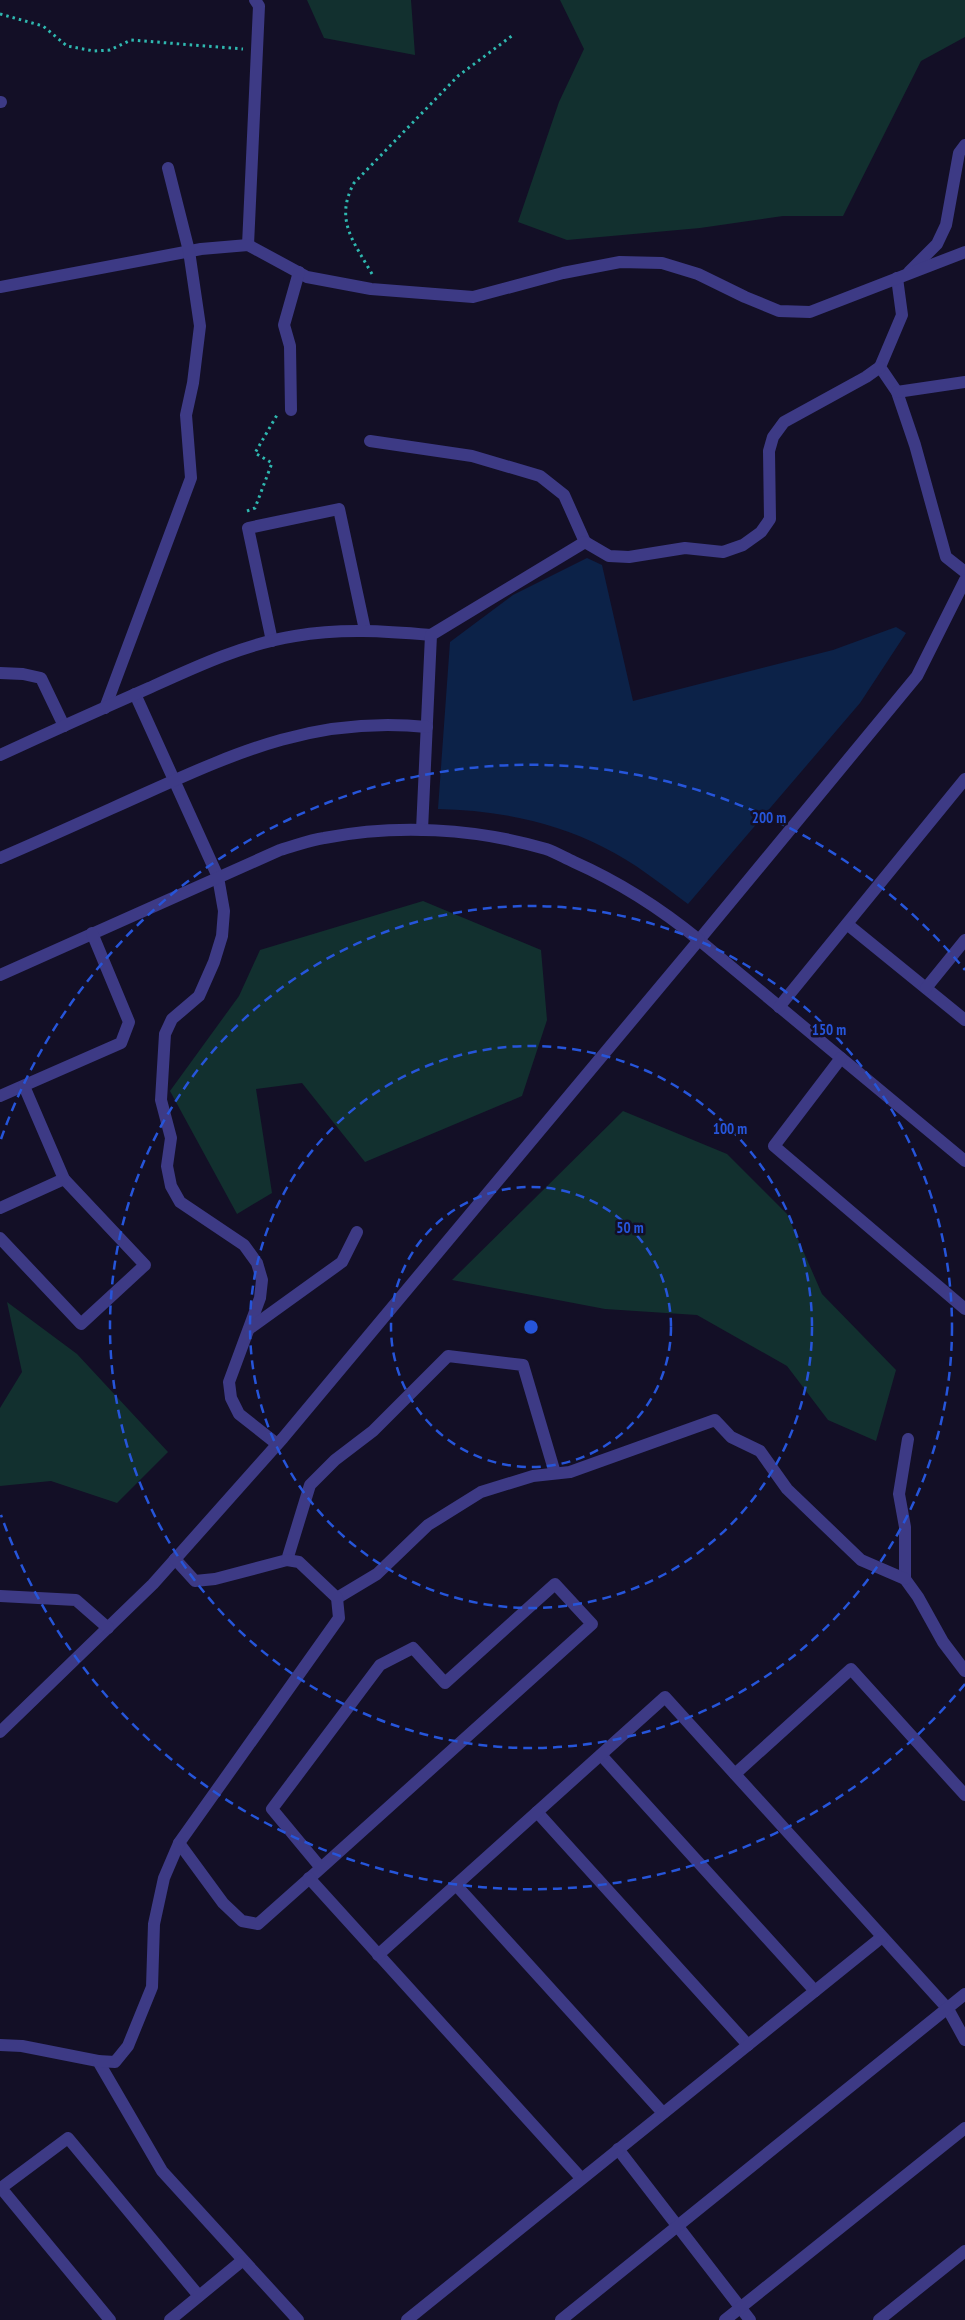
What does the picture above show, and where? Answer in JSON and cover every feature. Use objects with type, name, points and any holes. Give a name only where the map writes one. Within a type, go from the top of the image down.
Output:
[{"type":"street","points":[[248,245],[257,50],[258,6],[255,0]]},
{"type":"street","points":[[370,441],[472,456],[540,476],[564,495],[585,542],[609,556],[623,557],[685,548],[723,552],[743,545],[761,532],[770,519],[769,451],[773,436],[784,422],[866,377],[880,367],[902,315],[901,277],[937,244],[946,225],[959,153],[965,145]]},
{"type":"street","points":[[105,708],[191,478],[186,415],[193,383],[200,326],[189,251],[168,168]]},
{"type":"street","points":[[0,286],[189,251],[248,245],[307,277],[381,290],[473,298],[563,272],[620,262],[662,263],[698,274],[745,298],[779,311],[810,312],[965,252]]},
{"type":"street","points":[[291,410],[290,346],[284,325],[299,272]]},
{"type":"street","points":[[880,367],[898,392],[915,445],[946,557],[965,572]]},
{"type":"street","points":[[898,392],[965,382]]},
{"type":"street","points":[[272,641],[248,528],[339,509],[364,630]]},
{"type":"street","points":[[0,755],[135,694],[250,647],[294,636],[364,630],[431,635],[585,542]]},
{"type":"street","points":[[0,1732],[153,1584],[277,1444],[699,940],[916,676],[965,580]]},
{"type":"street","points":[[422,830],[431,635]]},
{"type":"street","points":[[0,674],[23,674],[41,678],[64,726]]},
{"type":"street","points":[[135,694],[218,877],[224,911],[222,936],[214,962],[199,996],[172,1019],[166,1034],[161,1100],[171,1138],[167,1166],[171,1186],[180,1202],[244,1245],[257,1263],[262,1280],[260,1298],[229,1382],[230,1398],[240,1414],[277,1444]]},
{"type":"street","points":[[0,858],[216,761],[272,741],[315,730],[400,724],[427,727]]},
{"type":"street","points":[[779,1007],[965,779]]},
{"type":"street","points":[[0,975],[280,850],[323,838],[366,832],[422,830],[456,832],[502,839],[547,850],[591,869],[666,913],[965,1161]]},
{"type":"street","points":[[847,924],[965,1020]]},
{"type":"street","points":[[0,1096],[121,1043],[129,1022],[92,933]]},
{"type":"street","points":[[926,988],[965,940]]},
{"type":"street","points":[[840,1058],[774,1146],[965,1309]]},
{"type":"street","points":[[0,1238],[81,1324],[145,1265],[64,1179],[24,1086]]},
{"type":"street","points":[[0,1208],[64,1179]]},
{"type":"street","points":[[249,1329],[342,1262],[357,1232]]},
{"type":"street","points":[[287,1560],[310,1485],[335,1460],[374,1431],[448,1356],[524,1365],[555,1474]]},
{"type":"street","points":[[337,1598],[377,1574],[428,1525],[481,1492],[533,1476],[570,1472],[715,1420],[731,1437],[760,1451],[787,1489],[861,1560],[905,1579],[918,1597],[943,1642],[965,1671]]},
{"type":"street","points":[[905,1579],[905,1527],[899,1494],[908,1439]]},
{"type":"street","points":[[0,2045],[22,2046],[98,2061],[115,2062],[128,2046],[152,1987],[154,1924],[164,1878],[179,1843],[339,1618],[337,1598],[299,1562],[287,1560],[215,1579],[195,1581],[175,1558]]},
{"type":"street","points":[[179,1843],[223,1903],[242,1921],[258,1924],[321,1868],[592,1624],[555,1584],[445,1683],[413,1648],[380,1664],[272,1808],[321,1868]]},
{"type":"street","points":[[0,1596],[76,1600],[108,1628]]},
{"type":"street","points":[[735,1774],[851,1669],[965,1795]]},
{"type":"street","points":[[378,1955],[665,1697],[948,2009],[965,2040]]},
{"type":"street","points":[[600,1755],[815,1992]]},
{"type":"street","points":[[538,1812],[748,2045]]},
{"type":"street","points":[[309,1878],[581,2178]]},
{"type":"street","points":[[456,1885],[663,2113]]},
{"type":"street","points":[[407,2320],[882,1937]]},
{"type":"street","points":[[561,2320],[965,1994]]},
{"type":"street","points":[[98,2061],[162,2171],[298,2320]]},
{"type":"street","points":[[725,2320],[965,2128]]},
{"type":"street","points":[[110,2320],[2,2188],[68,2138],[199,2296]]},
{"type":"street","points":[[618,2149],[750,2320]]},
{"type":"street","points":[[879,2320],[965,2250]]},
{"type":"street","points":[[170,2320],[243,2260]]},
{"type":"path","points":[[0,14],[43,26],[67,46],[94,51],[110,50],[131,40],[257,50]]},
{"type":"path","points":[[381,290],[349,232],[345,212],[346,198],[354,183],[458,76],[513,35]]},
{"type":"path","points":[[248,528],[237,519],[245,511],[255,508],[272,463],[256,453],[279,411],[291,410]]},
{"type":"green space","points":[[307,0],[411,0],[415,55],[324,38]]},
{"type":"green space","points":[[560,0],[965,0],[965,37],[921,61],[843,216],[783,216],[700,228],[567,240],[518,222],[559,102],[584,49]]},
{"type":"green space","points":[[423,901],[541,950],[547,1020],[522,1096],[365,1162],[302,1083],[256,1089],[272,1193],[237,1214],[170,1091],[239,996],[260,950]]},
{"type":"green space","points":[[623,1111],[727,1154],[787,1214],[822,1294],[896,1370],[876,1441],[828,1420],[787,1366],[697,1315],[605,1309],[452,1280]]},
{"type":"green space","points":[[7,1302],[77,1354],[168,1452],[117,1503],[51,1481],[0,1486],[0,1408],[22,1372]]},
{"type":"water","points":[[587,558],[602,565],[633,701],[833,650],[896,627],[906,633],[860,703],[688,904],[626,859],[564,830],[502,815],[438,809],[450,642],[513,595]]}]
